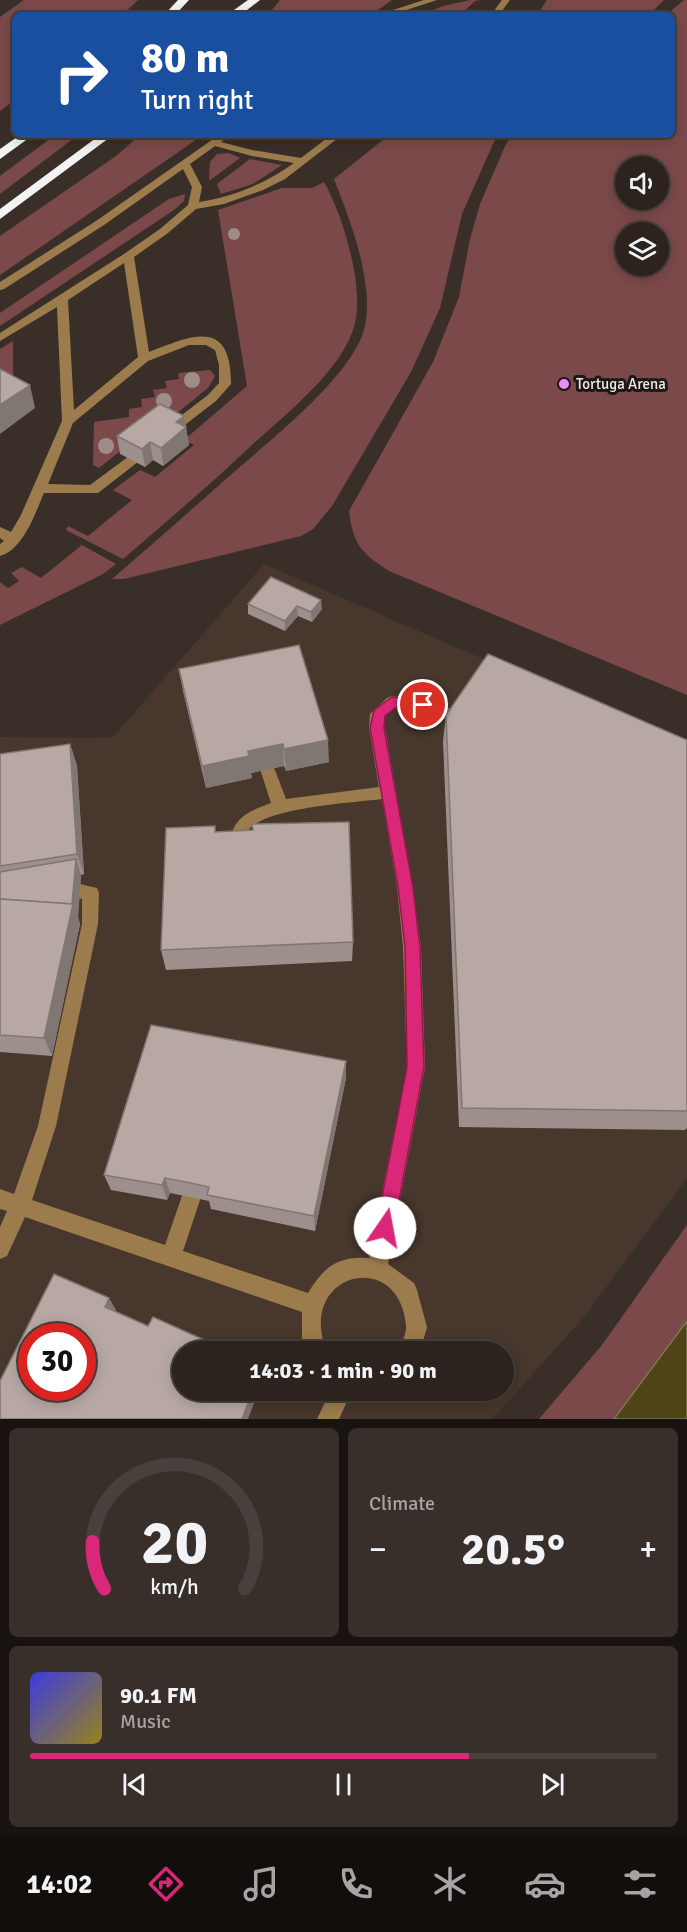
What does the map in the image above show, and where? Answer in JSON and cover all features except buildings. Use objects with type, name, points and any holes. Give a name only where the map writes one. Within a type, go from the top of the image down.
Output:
[{"type":"highway","points":[[172,12],[184,0]]},
{"type":"highway","points":[[238,12],[248,0]]},
{"type":"highway","points":[[238,12],[255,0]]},
{"type":"highway","points":[[0,155],[23,138]]},
{"type":"highway","points":[[0,214],[103,138]]},
{"type":"street","points":[[393,12],[406,0]]},
{"type":"street","points":[[395,12],[433,0]]},
{"type":"street","points":[[0,287],[100,223],[221,138]]},
{"type":"street","points":[[0,338],[128,256],[164,231],[193,206],[220,202],[259,188],[281,177],[333,138]]},
{"type":"street","points":[[214,143],[252,153],[303,161]]},
{"type":"street","points":[[185,164],[196,187],[193,206]]},
{"type":"street","points":[[128,256],[144,358]]},
{"type":"street","points":[[0,551],[14,540],[28,514],[68,421],[62,298]]},
{"type":"street","points":[[40,488],[93,490],[212,398],[225,384],[225,364],[220,348],[208,341],[188,341],[144,358],[68,421]]},
{"type":"street","points":[[0,532],[14,540]]},
{"type":"street","points":[[377,1268],[416,1067],[412,947],[405,887],[377,728],[378,714],[392,702],[410,702],[436,707],[460,718]]},
{"type":"street","points":[[268,769],[280,806]]},
{"type":"street","points":[[236,852],[240,829],[256,816],[280,806],[388,792]]},
{"type":"street","points":[[0,1249],[20,1206],[47,1126],[90,924],[91,893],[80,891]]},
{"type":"street","points":[[171,1257],[191,1197]]},
{"type":"street","points":[[0,1199],[312,1305]]},
{"type":"street","points":[[312,1341],[312,1305],[327,1281],[350,1267],[377,1268],[407,1290],[417,1327],[413,1341]]},
{"type":"street","points":[[328,1419],[337,1401]]},
{"type":"shaded area","points":[[24,0],[138,0],[125,12],[12,12],[12,102],[0,111],[0,17]]},
{"type":"shaded area","points":[[280,0],[392,0],[375,12],[270,12]]},
{"type":"shaded area","points":[[481,0],[475,1],[463,12],[429,12],[443,6]]},
{"type":"shaded area","points":[[547,0],[664,0],[652,12],[539,12]]},
{"type":"shaded area","name":"Tortuga Arena","points":[[687,0],[687,695],[389,571],[365,553],[356,540],[349,511],[433,362],[459,297],[470,239],[480,204],[510,138],[675,138],[675,12],[670,12]]},
{"type":"shaded area","points":[[51,138],[74,138],[0,194],[0,176]]},
{"type":"shaded area","points":[[137,138],[199,138],[0,275],[0,236],[116,156]]},
{"type":"shaded area","points":[[385,138],[496,138],[462,214],[440,308],[411,372],[332,506],[313,529],[301,536],[124,579],[112,579],[308,406],[347,362],[360,341],[366,321],[367,304],[363,267],[347,212],[334,179]]},
{"type":"shaded area","points":[[229,153],[240,158],[209,181],[210,162],[217,154]]},
{"type":"shaded area","points":[[250,159],[282,165],[253,184],[221,194],[217,184]]},
{"type":"shaded area","points":[[324,182],[345,231],[357,290],[355,323],[349,340],[339,357],[313,389],[297,404],[123,559],[66,530],[68,526],[88,536],[132,500],[113,490],[140,470],[155,477],[194,445],[184,440],[247,386],[218,210],[282,188],[312,188]]},
{"type":"shaded area","points":[[185,194],[184,201],[174,210],[0,326],[0,313],[169,199]]},
{"type":"shaded area","points":[[13,341],[13,389],[0,382],[0,349]]},
{"type":"shaded area","points":[[210,370],[215,376],[208,388],[166,422],[160,419],[99,468],[93,465],[94,422],[129,417],[129,409],[142,407],[141,399],[155,397],[153,390],[167,388],[165,381],[179,379],[178,373]]},
{"type":"shaded area","points":[[82,545],[116,564],[103,574],[0,625],[0,582],[8,588],[19,581],[11,573],[22,567],[41,578]]},
{"type":"shaded area","points":[[264,564],[687,747],[687,1178],[585,1316],[514,1395],[514,1341],[172,1341],[172,1401],[508,1401],[492,1419],[0,1419],[0,737],[112,738]]},
{"type":"shaded area","points":[[687,1225],[687,1321],[614,1419],[539,1419],[602,1345]]},
{"type":"shaded area","points":[[687,1321],[687,1419],[614,1419]]},
{"type":"place","name":"Tortuga Arena","points":[[564,384]]},
{"type":"route","points":[[385,1228],[416,1067],[412,947],[405,887],[377,728],[378,714],[392,702],[423,705]]}]
